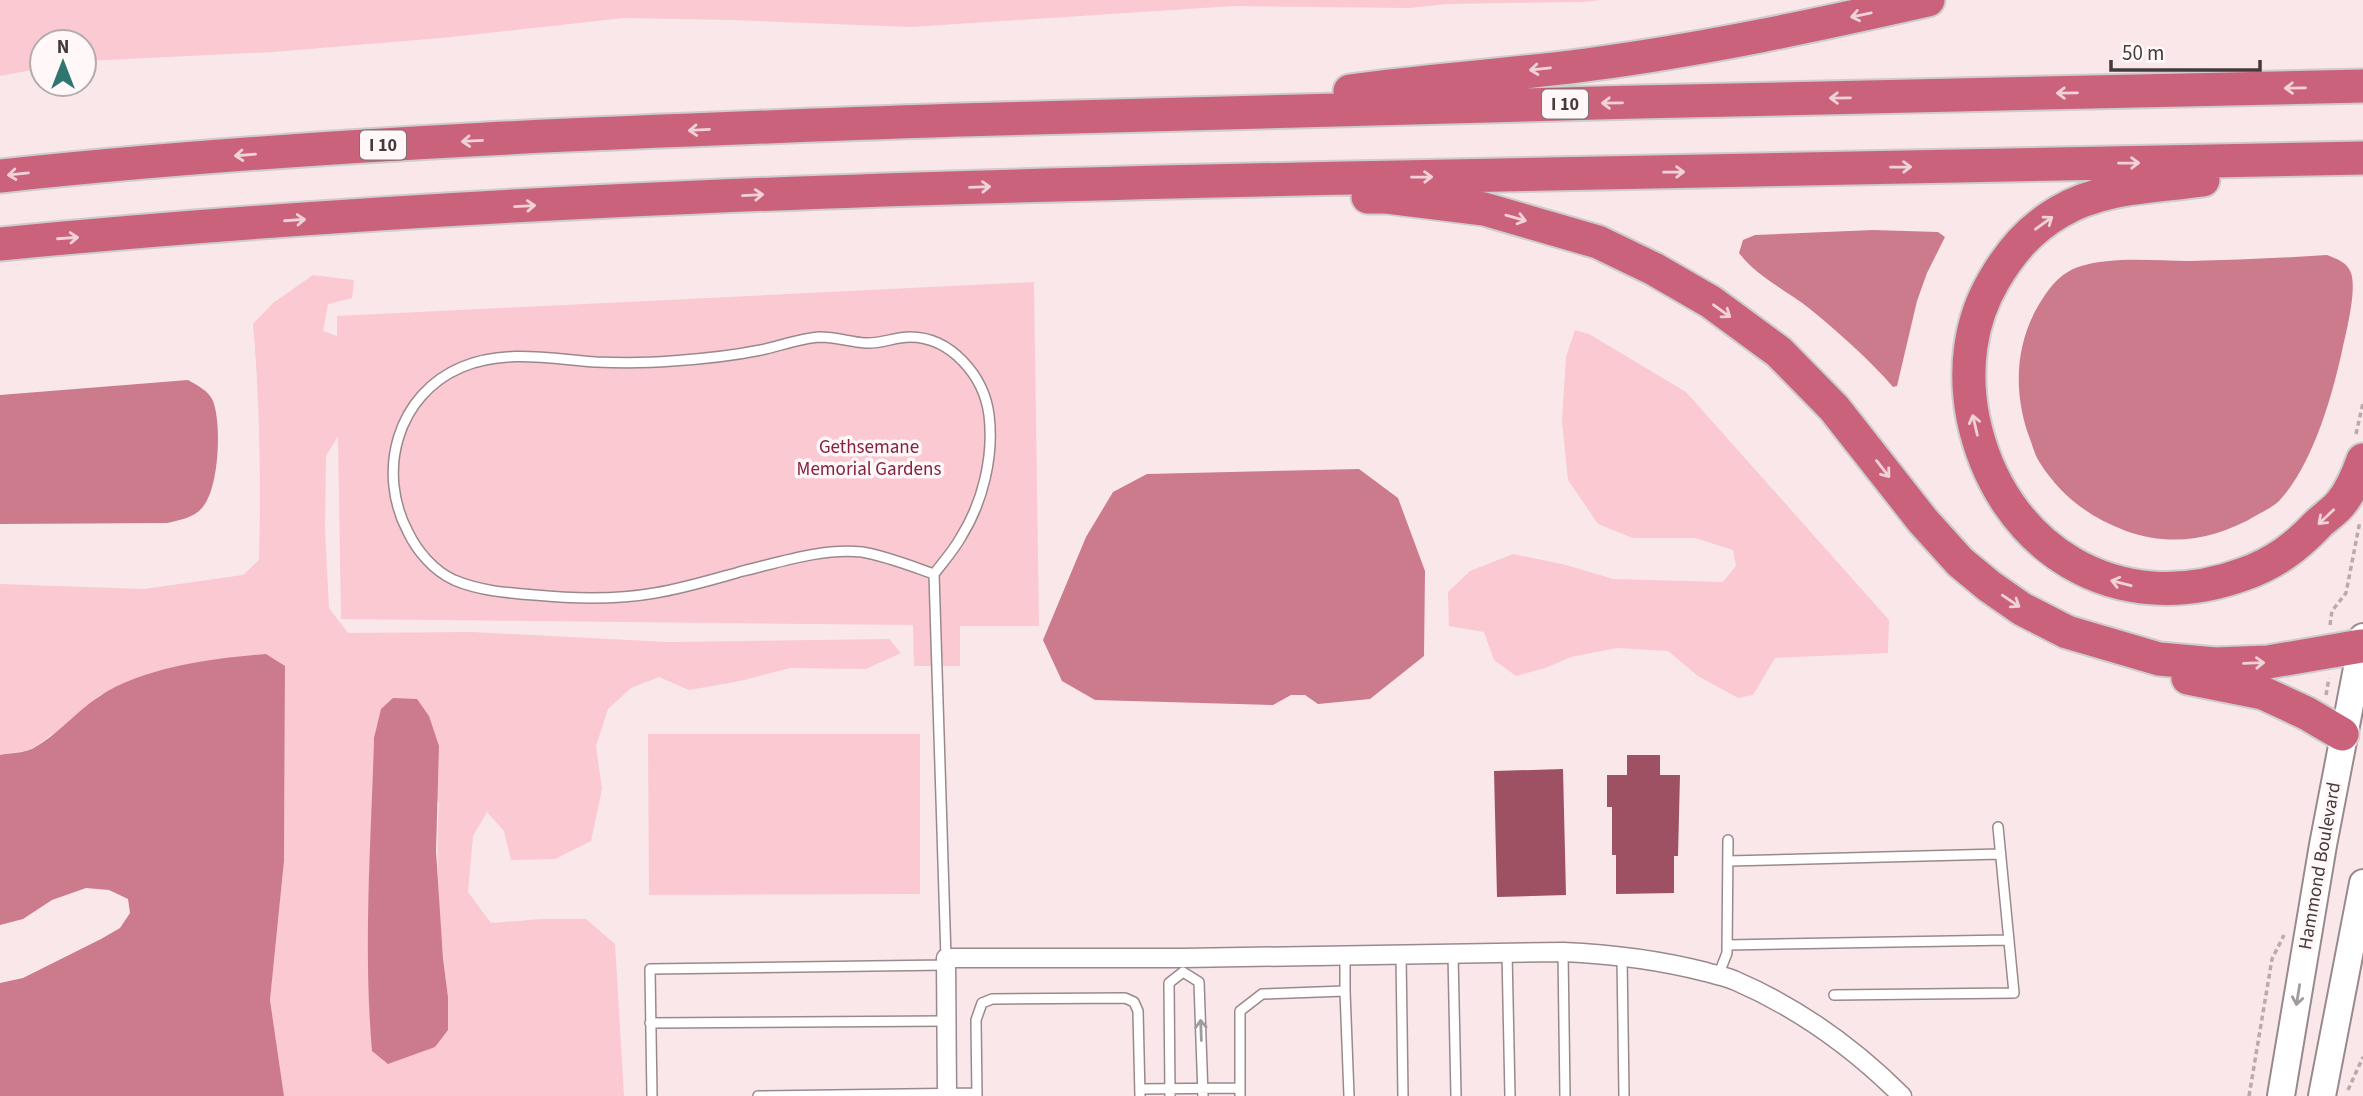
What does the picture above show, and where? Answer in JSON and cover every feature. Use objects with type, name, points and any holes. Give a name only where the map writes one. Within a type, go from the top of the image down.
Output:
[{"type":"highway","points":[[1177,113],[1433,80],[1592,64],[1705,46],[1928,0]]},
{"type":"highway","name":"I 10","points":[[0,176],[344,147],[754,127],[1177,113],[2363,86]]},
{"type":"highway","points":[[0,244],[408,212],[816,192],[1133,182],[2363,158]]},
{"type":"highway","points":[[2363,158],[2120,190],[2060,211],[2020,242],[1986,293],[1977,317],[1968,374],[1970,402],[1981,448],[1993,481],[2023,525],[2043,544],[2086,571],[2114,582],[2143,588],[2185,589],[2232,579],[2274,562],[2304,539],[2342,502],[2363,460]]},
{"type":"highway","points":[[1133,182],[1228,201],[1387,197],[1485,209],[1598,242],[1654,269],[1711,302],[1779,352],[1834,408],[1923,522],[1960,562],[2022,609],[2067,632],[2159,659],[2215,664],[2268,662],[2363,644]]},
{"type":"highway","points":[[2067,632],[2088,650],[2146,671],[2263,692],[2342,734]]},
{"type":"street","name":"Hammond Boulevard","points":[[2281,1096],[2342,734],[2363,644]]},
{"type":"street","points":[[2322,1096],[2363,883]]},
{"type":"street","points":[[947,1095],[946,962],[1183,965],[1345,956],[1563,952],[1622,956],[1678,965],[1735,980],[1801,1015],[1875,1069],[1902,1096]]},
{"type":"lane","points":[[652,1096],[650,969],[946,962],[934,574],[962,537],[985,480],[990,427],[987,400],[965,363],[952,351],[935,342],[908,337],[866,343],[819,337],[733,356],[694,360],[596,362],[513,357],[482,360],[441,378],[422,393],[409,413],[397,444],[392,468],[394,498],[403,523],[414,545],[428,561],[450,579],[475,587],[502,593],[573,599],[613,598],[656,593],[823,553],[861,552],[934,574]]},
{"type":"lane","points":[[1834,995],[2014,993],[1998,827]]},
{"type":"lane","points":[[1718,975],[1727,953],[1728,840]]},
{"type":"lane","points":[[1728,861],[2000,854]]},
{"type":"lane","points":[[1727,945],[2009,940]]},
{"type":"lane","points":[[1563,952],[1565,1096]]},
{"type":"lane","points":[[1507,953],[1510,1096]]},
{"type":"lane","points":[[1453,954],[1456,1096]]},
{"type":"lane","points":[[1401,955],[1403,1096]]},
{"type":"lane","points":[[1345,956],[1349,1096]]},
{"type":"lane","points":[[1622,956],[1624,1096]]},
{"type":"lane","points":[[1170,1093],[1169,983],[1183,965],[1199,982],[1203,1092]]},
{"type":"lane","points":[[758,1096],[977,1094],[976,1015],[982,1003],[992,999],[1132,999],[1138,1011],[1140,1093],[1240,1092],[1240,1011],[1262,994],[1345,991]]},
{"type":"lane","points":[[650,1023],[946,1021]]},
{"type":"path","points":[[2345,1096],[2363,1057]]},
{"type":"green space","points":[[0,0],[1600,0],[1447,4],[1409,8],[1233,6],[911,27],[624,18],[452,37],[273,52],[98,60],[98,28],[28,28],[28,71],[0,76]]},
{"type":"green space","name":"Gethsemane Memorial Gardens","points":[[313,275],[354,280],[352,298],[328,304],[323,331],[337,336],[337,316],[1034,282],[1039,626],[960,626],[960,666],[914,666],[913,625],[341,619],[338,436],[326,456],[325,530],[329,608],[348,633],[472,632],[668,642],[889,639],[901,653],[866,669],[790,668],[689,690],[659,677],[631,688],[608,709],[596,746],[602,789],[591,841],[555,859],[511,860],[504,831],[487,812],[473,836],[468,892],[491,923],[586,919],[615,944],[624,1096],[284,1096],[270,1000],[284,861],[285,666],[100,695],[67,724],[30,750],[0,755],[0,584],[144,589],[243,575],[259,560],[259,442],[253,324],[273,303]],"holes":[[[374,738],[439,803],[439,900],[448,997],[405,1056],[388,1063],[368,926]]]},
{"type":"green space","points":[[1575,330],[1589,334],[1686,392],[1889,620],[1888,653],[1775,658],[1753,695],[1738,698],[1698,676],[1668,651],[1617,648],[1571,657],[1516,676],[1494,660],[1484,632],[1449,626],[1448,592],[1470,571],[1513,554],[1566,565],[1613,579],[1723,582],[1736,566],[1733,550],[1695,538],[1633,538],[1598,524],[1568,480],[1562,421],[1566,357]]},
{"type":"green space","points":[[648,734],[920,734],[920,894],[649,895]]},
{"type":"shaded area","points":[[1873,230],[1938,232],[1945,237],[1917,301],[1897,386],[1893,387],[1832,327],[1763,276],[1739,253],[1743,240],[1755,235]]},
{"type":"shaded area","points":[[2327,255],[2344,264],[2351,273],[2353,290],[2348,323],[2333,389],[2319,430],[2301,469],[2277,503],[2241,524],[2209,535],[2176,540],[2160,539],[2126,531],[2100,519],[2077,504],[2057,486],[2037,457],[2024,421],[2020,403],[2019,366],[2022,348],[2034,314],[2050,288],[2062,276],[2078,267],[2119,260],[2206,261]]},
{"type":"shaded area","points":[[188,380],[209,394],[213,401],[218,440],[212,487],[208,499],[195,514],[167,523],[0,524],[0,395]]},
{"type":"shaded area","points":[[1359,469],[1398,498],[1425,571],[1424,656],[1370,699],[1318,704],[1305,695],[1291,695],[1273,705],[1095,700],[1062,681],[1043,640],[1086,537],[1113,492],[1147,474]]},
{"type":"shaded area","points":[[266,654],[285,666],[284,861],[270,1000],[284,1096],[0,1096],[0,983],[23,978],[101,939],[120,928],[130,913],[128,899],[109,890],[86,888],[52,900],[23,919],[0,925],[0,755],[32,749],[100,696],[137,678],[203,661]]},
{"type":"shaded area","points":[[393,698],[417,699],[429,716],[439,746],[436,851],[448,997],[448,1030],[435,1047],[388,1064],[372,1051],[368,934],[374,738],[381,709]]},
{"type":"building","points":[[1627,755],[1660,755],[1660,775],[1680,775],[1678,856],[1674,856],[1674,893],[1616,894],[1616,855],[1612,855],[1612,807],[1607,807],[1607,775],[1627,775]]},
{"type":"building","points":[[1563,769],[1566,895],[1497,897],[1494,771]]}]
